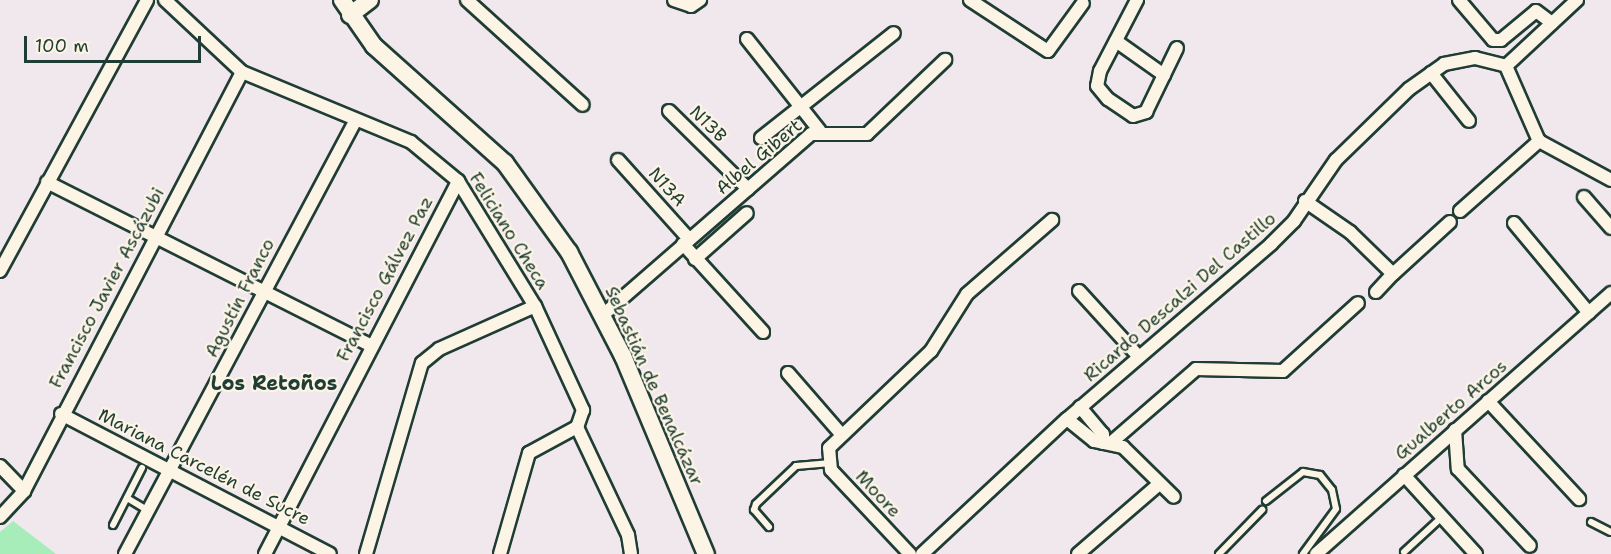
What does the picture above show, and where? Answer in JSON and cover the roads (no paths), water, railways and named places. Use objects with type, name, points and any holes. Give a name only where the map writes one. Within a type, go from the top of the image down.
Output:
[{"type":"main road","points":[[346,7],[370,0]]},
{"type":"main road","name":"Sebastián de Benalcázar","points":[[346,7],[374,46],[505,163],[569,252],[604,314],[706,554]]},
{"type":"street","points":[[0,271],[147,0]]},
{"type":"street","name":"Feliciano Checa","points":[[165,0],[242,72],[300,93],[355,122],[411,142],[458,181],[535,306],[582,410],[577,427],[628,535],[631,554]]},
{"type":"street","points":[[468,0],[583,105]]},
{"type":"street","points":[[674,0],[691,6],[700,0]]},
{"type":"street","points":[[1137,0],[1100,71],[1097,86],[1133,116],[1146,112],[1177,48]]},
{"type":"street","points":[[1459,0],[1493,40],[1501,40],[1536,12],[1552,23]]},
{"type":"street","points":[[1577,0],[1506,66],[1539,141],[1611,180]]},
{"type":"street","points":[[978,2],[1048,51],[1083,3]]},
{"type":"street","points":[[761,138],[894,33]]},
{"type":"street","points":[[747,39],[820,131]]},
{"type":"street","points":[[1116,41],[1164,75]]},
{"type":"street","name":"Ricardo Descalzi Del Castillo","points":[[922,554],[1080,407],[1271,244],[1336,160],[1431,73],[1461,58],[1506,66]]},
{"type":"street","name":"Albel Gibert","points":[[604,314],[686,241],[820,131],[867,134],[945,60]]},
{"type":"street","name":"Francisco Javier Ascázubi","points":[[0,517],[24,491],[152,239],[242,72]]},
{"type":"street","points":[[1431,73],[1469,121]]},
{"type":"street","name":"N13B","points":[[669,111],[748,189]]},
{"type":"street","name":"Agustín Franco","points":[[125,554],[173,471],[261,292],[355,122]]},
{"type":"street","points":[[1460,211],[1539,141]]},
{"type":"street","name":"N13A","points":[[618,160],[686,241],[695,259],[763,332]]},
{"type":"street","name":"Francisco Gálvez Paz","points":[[265,554],[369,345],[458,181]]},
{"type":"street","points":[[47,182],[152,239],[369,345]]},
{"type":"street","points":[[1584,197],[1611,228]]},
{"type":"street","points":[[1305,201],[1350,232],[1393,274]]},
{"type":"street","points":[[695,259],[747,213]]},
{"type":"street","points":[[828,459],[841,434],[931,351],[968,294],[1052,220]]},
{"type":"street","points":[[1376,292],[1450,222]]},
{"type":"street","points":[[1514,223],[1589,313]]},
{"type":"street","points":[[1079,291],[1139,357]]},
{"type":"street","name":"Gualberto Arcos","points":[[1316,554],[1611,293]]},
{"type":"street","points":[[1067,419],[1094,441],[1108,442],[1196,369],[1283,371],[1358,303]]},
{"type":"street","points":[[366,554],[422,363],[439,349],[535,306]]},
{"type":"street","points":[[788,373],[841,434]]},
{"type":"street","points":[[1488,401],[1579,499]]},
{"type":"street","points":[[1080,407],[1108,442],[1174,497]]},
{"type":"street","name":"Mariana Carcelén de Sucre","points":[[62,414],[280,525],[330,554]]},
{"type":"street","points":[[500,554],[530,453],[577,427]]},
{"type":"street","points":[[1455,430],[1458,469],[1530,546]]},
{"type":"street","name":"Moore","points":[[828,459],[910,554]]},
{"type":"street","points":[[0,465],[24,491]]},
{"type":"street","points":[[1404,475],[1476,554]]},
{"type":"street","points":[[1078,554],[1159,484]]},
{"type":"lane","points":[[769,527],[754,510],[756,504],[796,466],[828,459]]},
{"type":"lane","points":[[113,525],[142,468]]},
{"type":"lane","points":[[1266,501],[1303,472],[1320,475],[1332,490],[1336,509],[1303,554]]},
{"type":"lane","points":[[127,498],[149,512]]},
{"type":"lane","points":[[1219,554],[1262,510]]},
{"type":"lane","points":[[1404,552],[1442,517]]},
{"type":"lane","points":[[1591,522],[1611,532]]},
{"type":"district","name":"Los Retoños","points":[[274,383]]}]
